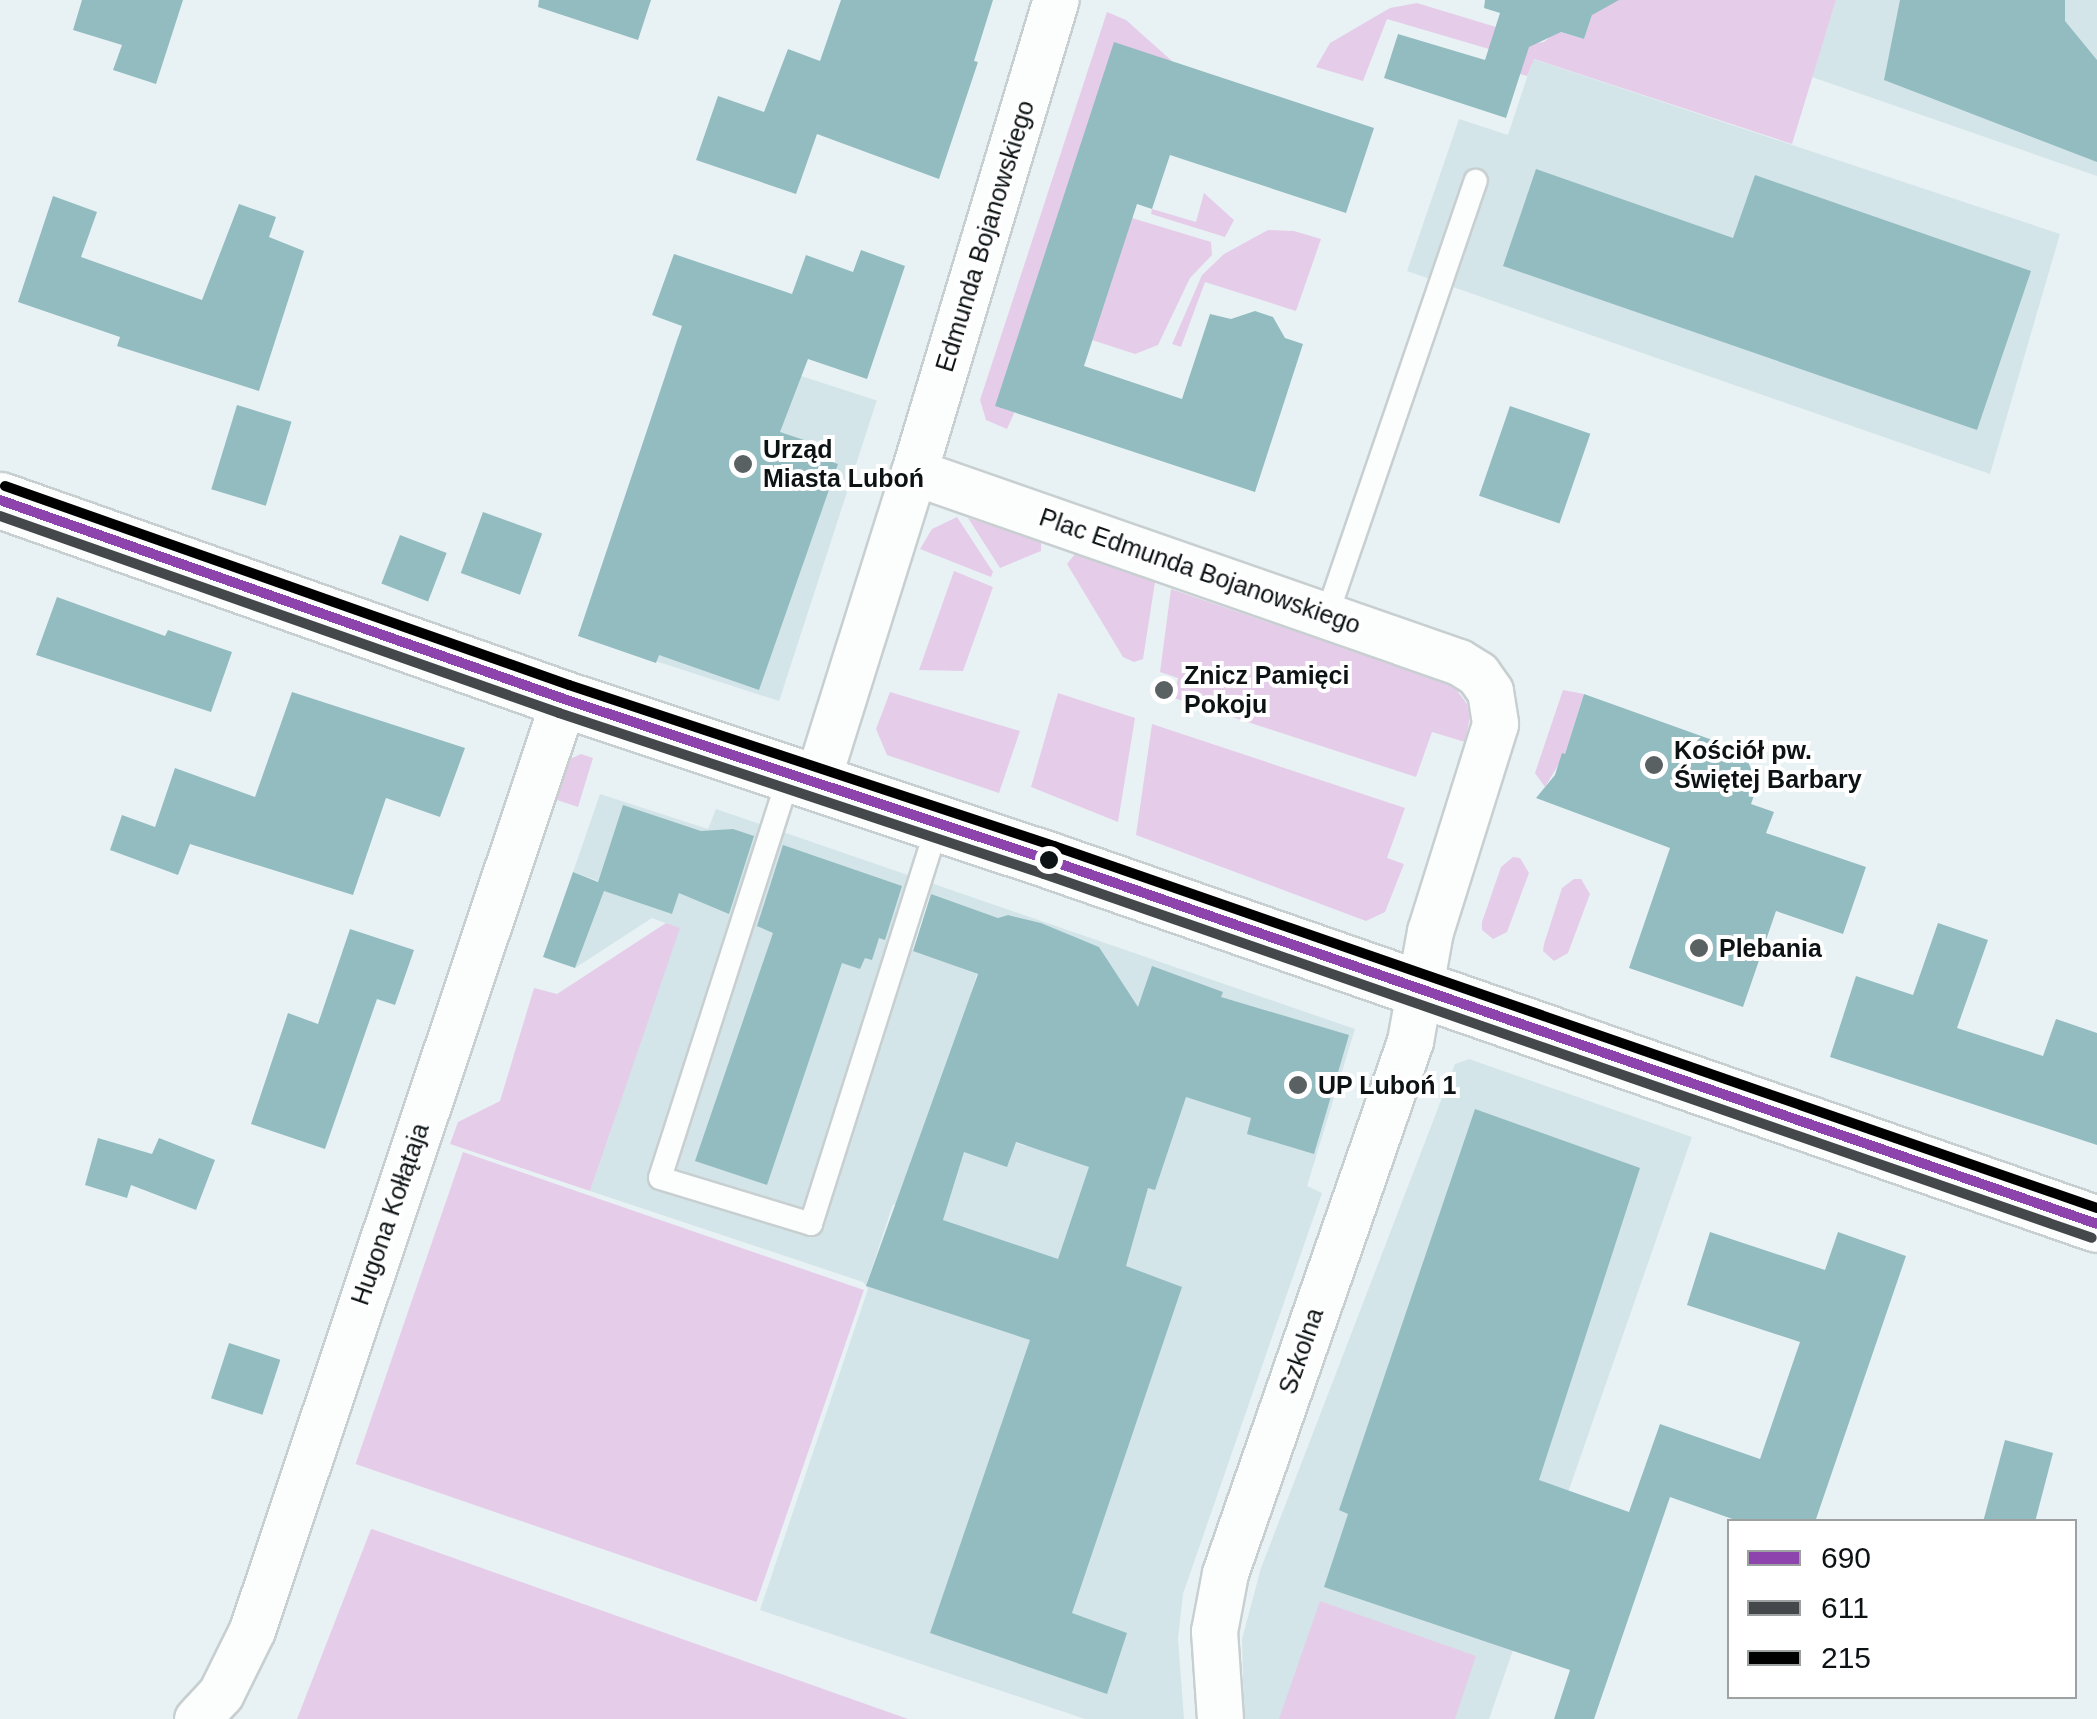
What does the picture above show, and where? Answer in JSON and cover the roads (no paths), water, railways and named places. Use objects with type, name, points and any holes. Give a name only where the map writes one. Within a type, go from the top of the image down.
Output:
[{"type":"street","name":"Edmunda Bojanowskiego","points":[[914,472],[1056,0]]},
{"type":"street","name":"Plac Edmunda Bojanowskiego","points":[[914,472],[1459,662],[1478,674],[1490,691],[1495,724],[1430,932],[1420,989]]},
{"type":"street","points":[[804,777],[914,472]]},
{"type":"street","points":[[0,500],[564,699],[804,777],[2097,1224]]},
{"type":"street","name":"Hugona Kołłątaja","points":[[197,1719],[221,1693],[252,1630],[564,699]]},
{"type":"street","name":"Szkolna","points":[[1220,1719],[1214,1630],[1228,1562],[1410,1040],[1420,989]]},
{"type":"lane","points":[[1327,616],[1476,181]]},
{"type":"lane","points":[[804,777],[660,1178],[811,1224],[938,823]]},
{"type":"place","name":"Urząd Miasta Luboń","points":[[743,464]]},
{"type":"place","name":"Znicz Pamięci Pokoju","points":[[1164,690]]},
{"type":"place","name":"Kościół pw. Świętej Barbary","points":[[1654,765]]},
{"type":"place","name":"Plebania","points":[[1699,948]]},
{"type":"place","name":"UP Luboń 1","points":[[1298,1085]]}]
